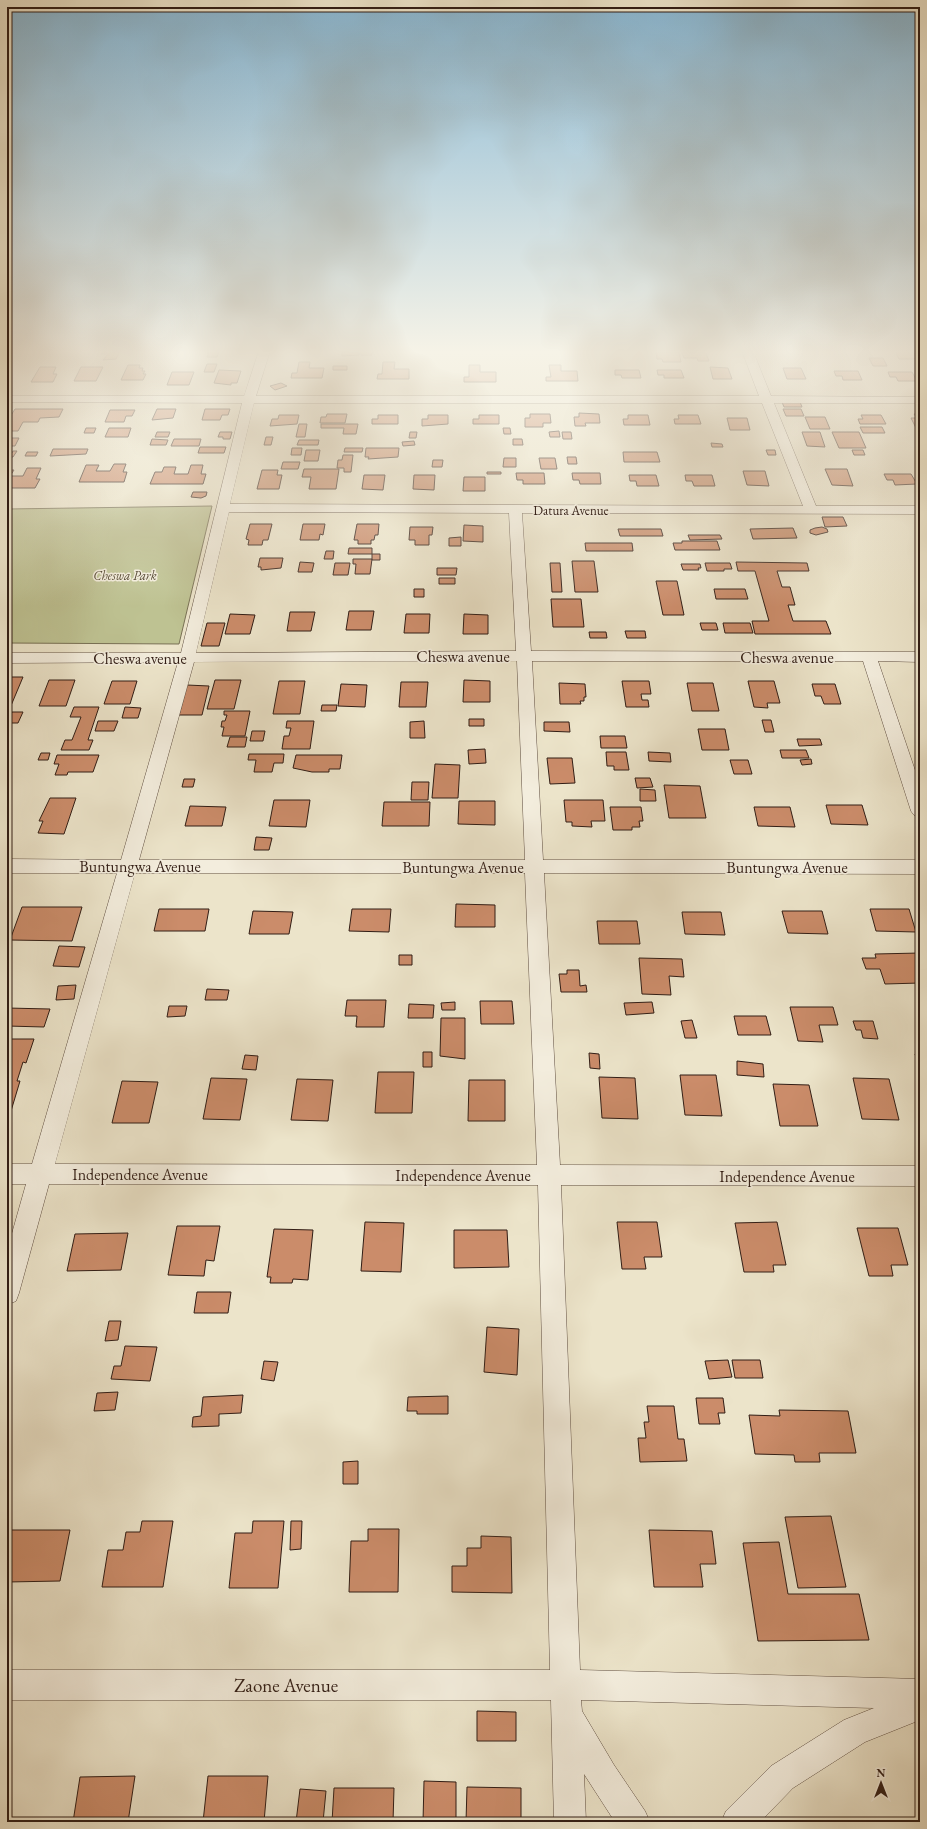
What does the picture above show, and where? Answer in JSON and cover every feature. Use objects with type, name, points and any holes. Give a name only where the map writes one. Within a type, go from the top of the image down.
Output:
[{"type":"street","points":[[7,1293],[187,658],[240,436]]},
{"type":"street","points":[[782,436],[811,510]]},
{"type":"street","name":"Datura Avenue","points":[[222,508],[920,510]]},
{"type":"street","points":[[515,510],[524,656],[549,1176],[570,1822]]},
{"type":"street","name":"Cheswa avenue","points":[[7,658],[524,656],[920,657]]},
{"type":"street","points":[[869,657],[920,811]]},
{"type":"street","name":"Buntungwa Avenue","points":[[7,866],[534,868],[920,867]]},
{"type":"street","name":"Independence Avenue","points":[[7,1174],[920,1176]]},
{"type":"street","name":"Zaone Avenue","points":[[7,1685],[566,1699],[920,1694]]},
{"type":"street","points":[[566,1699],[603,1776],[634,1822]]},
{"type":"street","points":[[737,1822],[782,1777],[788,1773],[855,1731],[920,1705]]},
{"type":"green space","name":"Cheswa Park","points":[[212,506],[179,644],[7,643],[7,509]]},
{"type":"building","points":[[105,436],[128,436],[128,437]]},
{"type":"building","points":[[218,436],[231,436],[230,439]]},
{"type":"building","points":[[409,436],[416,436],[416,438],[409,438]]},
{"type":"building","points":[[563,436],[572,436],[572,439],[563,439]]},
{"type":"building","points":[[804,436],[821,436],[825,447],[807,446]]},
{"type":"building","points":[[834,436],[861,436],[866,448],[839,448]]},
{"type":"building","points":[[266,437],[273,437],[271,445],[264,445]]},
{"type":"building","points":[[7,438],[19,438],[15,446],[7,446]]},
{"type":"building","points":[[152,439],[168,440],[166,445],[150,445]]},
{"type":"building","points":[[174,439],[201,439],[199,446],[171,446]]},
{"type":"building","points":[[513,439],[522,439],[523,445],[513,445]]},
{"type":"building","points":[[299,440],[319,440],[318,445],[297,445]]},
{"type":"building","points":[[414,441],[415,445],[403,446],[402,442]]},
{"type":"building","points":[[711,443],[722,444],[723,447],[712,447]]},
{"type":"building","points":[[200,447],[226,447],[224,453],[198,453]]},
{"type":"building","points":[[292,448],[302,448],[301,455],[291,455]]},
{"type":"building","points":[[345,448],[363,448],[362,452],[344,452]]},
{"type":"building","points":[[366,448],[399,448],[398,457],[368,459],[369,457],[365,457]]},
{"type":"building","points":[[53,449],[88,449],[86,454],[50,456]]},
{"type":"building","points":[[306,450],[320,450],[318,461],[304,461]]},
{"type":"building","points":[[766,450],[775,450],[776,455],[768,455]]},
{"type":"building","points":[[852,450],[863,450],[865,455],[854,455]]},
{"type":"building","points":[[13,451],[17,451],[13,457],[7,457],[7,452],[12,453]]},
{"type":"building","points":[[27,452],[38,452],[36,456],[25,456]]},
{"type":"building","points":[[623,452],[657,452],[660,462],[624,462]]},
{"type":"building","points":[[343,455],[353,455],[351,472],[344,472],[344,468],[337,468],[338,460],[342,460]]},
{"type":"building","points":[[567,457],[576,457],[577,464],[568,464]]},
{"type":"building","points":[[504,458],[516,458],[516,467],[503,467]]},
{"type":"building","points":[[539,458],[555,458],[557,469],[541,469]]},
{"type":"building","points":[[433,460],[443,460],[442,467],[432,467]]},
{"type":"building","points":[[283,462],[300,462],[298,469],[281,469]]},
{"type":"building","points":[[114,464],[126,464],[123,472],[127,472],[124,482],[79,482],[86,465],[99,465],[96,471],[110,471]]},
{"type":"building","points":[[191,465],[203,465],[201,474],[206,474],[203,484],[150,484],[155,472],[162,472],[164,467],[176,467],[174,474],[188,474]]},
{"type":"building","points":[[27,468],[41,468],[36,479],[40,479],[35,488],[7,488],[7,470],[14,470],[10,476],[23,476]]},
{"type":"building","points":[[304,469],[339,469],[336,489],[309,489],[311,477],[302,477]]},
{"type":"building","points":[[825,469],[847,469],[853,486],[832,485]]},
{"type":"building","points":[[262,470],[278,470],[277,475],[282,475],[279,489],[257,489]]},
{"type":"building","points":[[743,471],[765,471],[769,486],[747,485]]},
{"type":"building","points":[[487,472],[501,472],[501,474],[487,474]]},
{"type":"building","points":[[516,473],[544,473],[545,484],[523,484],[523,480],[517,480]]},
{"type":"building","points":[[572,473],[600,473],[601,484],[580,484],[579,480],[573,480]]},
{"type":"building","points":[[884,474],[911,474],[917,484],[895,485],[893,480],[887,480]]},
{"type":"building","points":[[364,475],[385,475],[383,490],[362,489]]},
{"type":"building","points":[[414,475],[435,475],[434,490],[413,489]]},
{"type":"building","points":[[629,475],[656,475],[659,486],[637,486],[636,481],[630,481]]},
{"type":"building","points":[[685,475],[712,475],[715,486],[694,486],[692,481],[686,481]]},
{"type":"building","points":[[464,477],[485,477],[485,491],[463,491]]},
{"type":"building","points":[[193,492],[207,492],[206,496],[201,498],[191,497]]},
{"type":"building","points":[[822,517],[843,517],[847,526],[825,527]]},
{"type":"building","points":[[250,524],[272,524],[268,540],[263,540],[262,545],[248,545],[249,540],[246,539]]},
{"type":"building","points":[[303,524],[325,524],[323,535],[320,534],[319,540],[300,540]]},
{"type":"building","points":[[357,524],[379,524],[378,535],[375,535],[374,540],[371,540],[371,544],[358,544],[358,540],[354,540]]},
{"type":"building","points":[[464,525],[483,526],[483,542],[463,541]]},
{"type":"building","points":[[410,527],[433,527],[432,535],[429,535],[429,545],[415,545],[415,540],[409,540]]},
{"type":"building","points":[[822,527],[827,529],[828,532],[816,535],[810,533],[810,530]]},
{"type":"building","points":[[793,528],[797,538],[753,539],[750,529]]},
{"type":"building","points":[[618,529],[661,529],[663,536],[620,536]]},
{"type":"building","points":[[688,535],[720,535],[722,539],[690,540]]},
{"type":"building","points":[[461,537],[461,546],[449,546],[449,538]]},
{"type":"building","points":[[682,541],[717,541],[720,550],[675,550],[673,543],[682,543]]},
{"type":"building","points":[[585,543],[632,543],[633,551],[586,551]]},
{"type":"building","points":[[349,548],[372,548],[372,554],[348,554]]},
{"type":"building","points":[[326,551],[334,551],[333,559],[324,559]]},
{"type":"building","points":[[372,554],[380,554],[380,560],[372,560]]},
{"type":"building","points":[[260,558],[283,558],[281,568],[261,570],[261,567],[258,567]]},
{"type":"building","points":[[353,559],[372,559],[370,574],[355,574],[356,564],[353,564]]},
{"type":"building","points":[[572,561],[594,561],[598,592],[575,592]]},
{"type":"building","points":[[300,562],[314,563],[312,572],[298,572]]},
{"type":"building","points":[[736,562],[807,563],[809,571],[777,571],[782,587],[790,587],[795,605],[788,605],[793,621],[826,621],[831,634],[755,634],[752,621],[769,621],[755,571],[738,571]]},
{"type":"building","points":[[335,563],[350,563],[348,575],[333,575]]},
{"type":"building","points":[[550,563],[560,563],[562,592],[552,592]]},
{"type":"building","points":[[705,563],[730,563],[732,569],[724,569],[724,571],[707,571]]},
{"type":"building","points":[[681,564],[700,564],[701,568],[698,568],[699,570],[683,570]]},
{"type":"building","points":[[437,568],[457,568],[456,575],[437,575]]},
{"type":"building","points":[[439,578],[455,578],[455,584],[439,584]]},
{"type":"building","points":[[656,581],[677,581],[684,615],[663,615]]},
{"type":"building","points":[[414,589],[424,589],[424,597],[414,597]]},
{"type":"building","points":[[714,589],[745,589],[748,599],[716,599]]},
{"type":"building","points":[[551,599],[581,599],[584,627],[553,627]]},
{"type":"building","points":[[349,611],[374,611],[371,630],[346,630]]},
{"type":"building","points":[[290,612],[315,612],[311,631],[287,631]]},
{"type":"building","points":[[230,614],[255,615],[250,634],[225,634]]},
{"type":"building","points":[[406,614],[430,614],[429,633],[404,633]]},
{"type":"building","points":[[464,614],[488,615],[488,634],[463,634]]},
{"type":"building","points":[[207,623],[225,623],[219,646],[201,646]]},
{"type":"building","points":[[700,623],[716,623],[718,630],[702,630]]},
{"type":"building","points":[[723,623],[750,623],[753,633],[725,633]]},
{"type":"building","points":[[625,631],[645,631],[646,638],[627,638]]},
{"type":"building","points":[[589,632],[606,632],[607,638],[590,638]]},
{"type":"building","points":[[7,677],[23,677],[10,708],[7,708]]},
{"type":"building","points":[[49,680],[75,680],[66,706],[39,706]]},
{"type":"building","points":[[215,680],[241,680],[234,709],[207,709]]},
{"type":"building","points":[[464,680],[490,681],[490,702],[463,702]]},
{"type":"building","points":[[112,681],[137,681],[130,704],[104,704]]},
{"type":"building","points":[[279,681],[305,681],[300,714],[273,714]]},
{"type":"building","points":[[622,681],[649,681],[651,694],[641,694],[642,700],[648,700],[649,707],[626,707]]},
{"type":"building","points":[[748,681],[774,681],[780,703],[767,703],[768,708],[754,707]]},
{"type":"building","points":[[401,682],[428,682],[426,707],[399,707]]},
{"type":"building","points":[[559,683],[585,684],[586,697],[584,697],[584,701],[580,701],[581,704],[560,704]]},
{"type":"building","points":[[687,683],[713,683],[719,711],[692,711]]},
{"type":"building","points":[[341,684],[367,685],[365,707],[338,706]]},
{"type":"building","points":[[812,684],[835,684],[841,704],[824,704],[821,696],[815,696]]},
{"type":"building","points":[[187,685],[209,686],[202,715],[179,715]]},
{"type":"building","points":[[322,705],[337,705],[336,711],[321,711]]},
{"type":"building","points":[[74,707],[99,707],[88,740],[93,740],[89,750],[61,750],[65,740],[72,740],[81,717],[70,717]]},
{"type":"building","points":[[125,707],[141,708],[138,718],[122,718]]},
{"type":"building","points":[[224,711],[250,711],[245,736],[222,736],[224,727],[221,727],[222,721],[225,721],[227,715],[224,715]]},
{"type":"building","points":[[12,712],[23,712],[18,723],[7,723]]},
{"type":"building","points":[[469,719],[484,719],[484,726],[469,726]]},
{"type":"building","points":[[762,720],[771,720],[774,732],[765,732]]},
{"type":"building","points":[[98,721],[118,721],[114,731],[95,731]]},
{"type":"building","points":[[287,721],[314,721],[310,749],[282,749],[284,736],[289,736],[291,728],[286,728]]},
{"type":"building","points":[[424,721],[425,738],[410,738],[410,722]]},
{"type":"building","points":[[544,722],[569,722],[570,732],[544,731]]},
{"type":"building","points":[[698,729],[725,729],[729,750],[702,750]]},
{"type":"building","points":[[252,731],[265,731],[263,741],[250,741]]},
{"type":"building","points":[[600,736],[625,736],[627,748],[601,748]]},
{"type":"building","points":[[230,737],[247,737],[245,747],[227,747]]},
{"type":"building","points":[[797,739],[820,739],[822,745],[799,746]]},
{"type":"building","points":[[485,749],[486,763],[469,764],[468,750]]},
{"type":"building","points":[[780,750],[806,750],[809,758],[782,758]]},
{"type":"building","points":[[606,752],[626,752],[629,770],[614,770],[614,766],[607,766]]},
{"type":"building","points":[[648,752],[670,753],[671,762],[649,761]]},
{"type":"building","points":[[41,753],[50,753],[48,760],[38,760]]},
{"type":"building","points":[[249,754],[284,754],[283,763],[274,763],[272,772],[254,772],[256,760],[248,760]]},
{"type":"building","points":[[57,755],[99,755],[93,772],[68,772],[67,775],[55,775],[59,764],[54,764]]},
{"type":"building","points":[[296,755],[342,755],[340,769],[329,769],[329,772],[312,772],[293,768]]},
{"type":"building","points":[[547,758],[572,758],[575,783],[550,784]]},
{"type":"building","points":[[811,759],[812,764],[802,765],[800,760]]},
{"type":"building","points":[[730,760],[748,760],[752,774],[734,774]]},
{"type":"building","points":[[435,764],[460,765],[458,798],[432,798]]},
{"type":"building","points":[[635,778],[650,778],[653,787],[637,788]]},
{"type":"building","points":[[184,779],[195,779],[193,787],[182,787]]},
{"type":"building","points":[[412,782],[429,782],[428,800],[411,800]]},
{"type":"building","points":[[664,785],[700,786],[706,818],[669,818]]},
{"type":"building","points":[[640,789],[655,790],[656,801],[640,801]]},
{"type":"building","points":[[50,798],[76,798],[64,834],[38,833],[43,821],[39,821]]},
{"type":"building","points":[[274,800],[310,800],[306,827],[269,826]]},
{"type":"building","points":[[564,800],[603,800],[605,821],[591,821],[592,827],[572,826],[572,822],[566,822]]},
{"type":"building","points":[[459,801],[495,801],[495,825],[458,824]]},
{"type":"building","points":[[384,802],[430,802],[429,826],[382,826]]},
{"type":"building","points":[[826,805],[862,805],[868,825],[831,824]]},
{"type":"building","points":[[190,806],[226,807],[222,826],[185,826]]},
{"type":"building","points":[[610,807],[641,807],[643,821],[639,821],[640,827],[632,827],[632,830],[613,830]]},
{"type":"building","points":[[754,807],[790,807],[795,827],[758,826]]},
{"type":"building","points":[[256,837],[272,838],[269,850],[254,850]]},
{"type":"building","points":[[456,904],[495,905],[495,927],[455,927]]},
{"type":"building","points":[[22,907],[82,907],[72,941],[10,940]]},
{"type":"building","points":[[159,909],[209,909],[205,931],[154,931]]},
{"type":"building","points":[[352,909],[391,909],[389,932],[349,931]]},
{"type":"building","points":[[870,909],[909,909],[916,932],[876,931]]},
{"type":"building","points":[[253,911],[293,912],[289,934],[249,934]]},
{"type":"building","points":[[782,911],[822,911],[828,934],[788,933]]},
{"type":"building","points":[[682,912],[721,912],[725,935],[685,934]]},
{"type":"building","points":[[597,921],[637,921],[640,944],[599,944]]},
{"type":"building","points":[[59,946],[85,947],[79,967],[53,966]]},
{"type":"building","points":[[920,953],[920,983],[885,984],[880,969],[866,969],[862,958],[876,958],[875,954]]},
{"type":"building","points":[[399,955],[412,955],[412,965],[399,965]]},
{"type":"building","points":[[639,958],[682,959],[684,977],[669,976],[671,995],[642,994]]},
{"type":"building","points":[[567,970],[579,970],[580,986],[586,985],[587,992],[561,992],[559,974],[567,974]]},
{"type":"building","points":[[76,985],[74,999],[56,1000],[58,986]]},
{"type":"building","points":[[207,989],[229,990],[227,1000],[205,1000]]},
{"type":"building","points":[[347,1000],[386,1000],[384,1027],[356,1027],[357,1016],[345,1016]]},
{"type":"building","points":[[480,1001],[512,1001],[514,1024],[481,1024]]},
{"type":"building","points":[[455,1002],[455,1010],[442,1010],[441,1003]]},
{"type":"building","points":[[652,1002],[654,1013],[626,1015],[624,1003]]},
{"type":"building","points":[[409,1004],[434,1005],[433,1018],[408,1018]]},
{"type":"building","points":[[169,1006],[187,1006],[185,1016],[167,1017]]},
{"type":"building","points":[[790,1007],[833,1007],[838,1025],[819,1025],[823,1042],[798,1041]]},
{"type":"building","points":[[7,1008],[50,1009],[44,1027],[7,1026]]},
{"type":"building","points":[[734,1016],[766,1016],[771,1035],[738,1035]]},
{"type":"building","points":[[441,1018],[465,1018],[465,1059],[440,1056]]},
{"type":"building","points":[[692,1020],[697,1038],[685,1038],[681,1021]]},
{"type":"building","points":[[853,1021],[873,1021],[878,1039],[863,1038],[861,1030],[856,1030]]},
{"type":"building","points":[[9,1039],[34,1039],[26,1063],[23,1062],[17,1081],[20,1081],[11,1111],[9,1111],[7,1117],[7,1046]]},
{"type":"building","points":[[423,1052],[432,1052],[432,1067],[423,1067]]},
{"type":"building","points":[[589,1053],[599,1054],[600,1069],[590,1068]]},
{"type":"building","points":[[915,1054],[920,1054],[920,1070]]},
{"type":"building","points":[[245,1055],[258,1056],[256,1070],[242,1069]]},
{"type":"building","points":[[737,1061],[763,1064],[764,1077],[737,1075]]},
{"type":"building","points":[[378,1072],[414,1072],[412,1113],[375,1113]]},
{"type":"building","points":[[680,1075],[716,1075],[722,1116],[685,1115]]},
{"type":"building","points":[[599,1077],[635,1078],[638,1119],[602,1118]]},
{"type":"building","points":[[211,1078],[247,1079],[240,1120],[203,1119]]},
{"type":"building","points":[[853,1078],[889,1079],[899,1120],[862,1119]]},
{"type":"building","points":[[297,1079],[333,1080],[328,1121],[291,1120]]},
{"type":"building","points":[[469,1080],[505,1080],[505,1121],[468,1121]]},
{"type":"building","points":[[122,1081],[158,1082],[149,1123],[112,1123]]},
{"type":"building","points":[[773,1084],[809,1085],[818,1126],[780,1126]]},
{"type":"building","points":[[365,1222],[404,1223],[401,1272],[361,1271]]},
{"type":"building","points":[[617,1222],[657,1222],[662,1257],[644,1257],[646,1269],[622,1269]]},
{"type":"building","points":[[777,1222],[786,1265],[773,1265],[774,1272],[744,1272],[735,1223]]},
{"type":"building","points":[[177,1226],[220,1226],[214,1261],[206,1260],[204,1276],[168,1275]]},
{"type":"building","points":[[857,1228],[898,1228],[908,1265],[891,1265],[893,1276],[869,1276]]},
{"type":"building","points":[[274,1229],[313,1230],[308,1280],[293,1279],[292,1283],[270,1283],[271,1277],[267,1277]]},
{"type":"building","points":[[454,1230],[507,1230],[509,1267],[454,1268]]},
{"type":"building","points":[[128,1233],[121,1270],[67,1271],[75,1234]]},
{"type":"building","points":[[197,1292],[231,1292],[228,1313],[194,1313]]},
{"type":"building","points":[[109,1321],[121,1321],[118,1340],[105,1341]]},
{"type":"building","points":[[487,1327],[519,1329],[517,1375],[484,1372]]},
{"type":"building","points":[[125,1346],[157,1347],[150,1381],[111,1379],[114,1366],[121,1366]]},
{"type":"building","points":[[728,1360],[732,1377],[709,1379],[705,1361]]},
{"type":"building","points":[[732,1360],[760,1360],[763,1378],[735,1378]]},
{"type":"building","points":[[264,1361],[278,1362],[274,1381],[261,1379]]},
{"type":"building","points":[[118,1392],[115,1410],[94,1411],[97,1393]]},
{"type":"building","points":[[243,1395],[241,1413],[219,1414],[219,1426],[192,1427],[193,1417],[201,1416],[203,1397]]},
{"type":"building","points":[[448,1396],[448,1414],[417,1414],[417,1411],[407,1411],[408,1397]]},
{"type":"building","points":[[696,1398],[723,1398],[725,1413],[718,1413],[720,1424],[699,1424]]},
{"type":"building","points":[[647,1406],[674,1406],[678,1439],[684,1439],[687,1461],[640,1462],[638,1438],[646,1438],[644,1422],[649,1422]]},
{"type":"building","points":[[779,1410],[848,1411],[856,1453],[819,1453],[820,1462],[795,1462],[794,1455],[755,1454],[749,1415],[780,1416]]},
{"type":"building","points":[[358,1461],[358,1484],[343,1484],[343,1462]]},
{"type":"building","points":[[831,1516],[846,1587],[798,1588],[785,1517]]},
{"type":"building","points":[[142,1521],[173,1521],[163,1587],[102,1587],[108,1550],[123,1550],[126,1532],[140,1532]]},
{"type":"building","points":[[253,1521],[284,1521],[278,1588],[229,1588],[235,1533],[252,1533]]},
{"type":"building","points":[[291,1521],[302,1521],[301,1549],[290,1550]]},
{"type":"building","points":[[368,1529],[399,1529],[398,1592],[349,1592],[351,1541],[368,1541]]},
{"type":"building","points":[[7,1530],[70,1530],[60,1581],[7,1582]]},
{"type":"building","points":[[649,1530],[712,1531],[716,1564],[700,1564],[703,1587],[654,1587]]},
{"type":"building","points":[[481,1536],[511,1537],[512,1593],[452,1592],[452,1566],[467,1566],[467,1548],[481,1548]]},
{"type":"building","points":[[779,1542],[788,1594],[859,1594],[869,1640],[758,1641],[743,1543]]},
{"type":"building","points":[[477,1711],[516,1712],[516,1741],[477,1741]]},
{"type":"building","points":[[135,1776],[128,1822],[73,1822],[80,1777]]},
{"type":"building","points":[[208,1776],[268,1776],[264,1822],[203,1822]]},
{"type":"building","points":[[424,1781],[456,1782],[456,1822],[423,1822]]},
{"type":"building","points":[[467,1787],[521,1788],[521,1822],[466,1822]]},
{"type":"building","points":[[334,1788],[394,1788],[393,1822],[332,1822]]},
{"type":"building","points":[[300,1789],[326,1791],[323,1822],[296,1822]]}]
